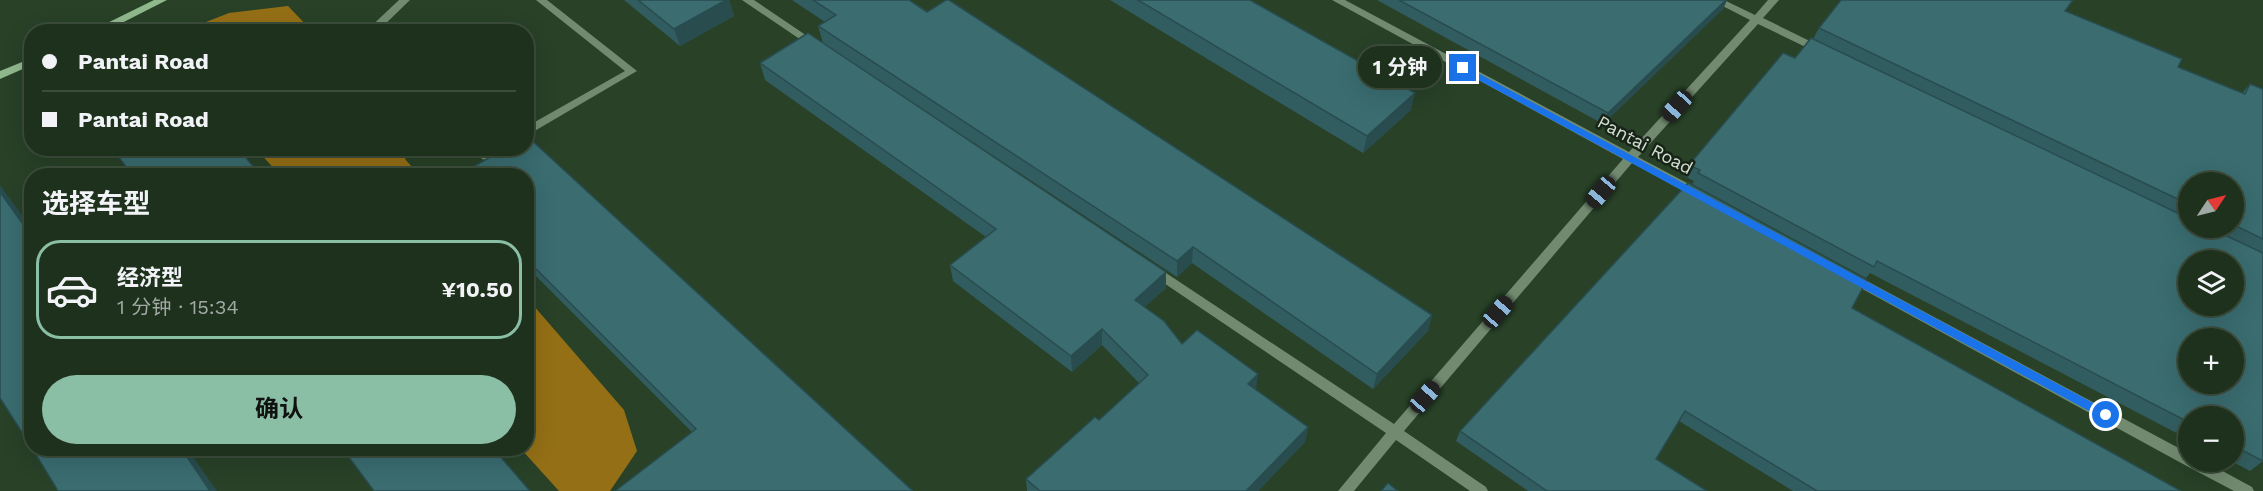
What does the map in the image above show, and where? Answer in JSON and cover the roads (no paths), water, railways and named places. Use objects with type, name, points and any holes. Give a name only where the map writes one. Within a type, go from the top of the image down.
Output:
[{"type":"main road","points":[[111,24],[162,0]]},
{"type":"main road","points":[[0,75],[24,64]]},
{"type":"street","points":[[379,24],[405,0]]},
{"type":"street","points":[[534,127],[632,71],[541,0]]},
{"type":"street","points":[[747,0],[827,53]]},
{"type":"street","name":"Pantai Road","points":[[1337,0],[1704,198]]},
{"type":"street","points":[[1716,0],[1829,54]]},
{"type":"street","points":[[1345,491],[1630,158],[1774,0]]},
{"type":"street","points":[[1146,266],[1481,491]]},
{"type":"street","points":[[1841,272],[2178,455]]},
{"type":"street","points":[[2212,472],[2247,491]]}]
